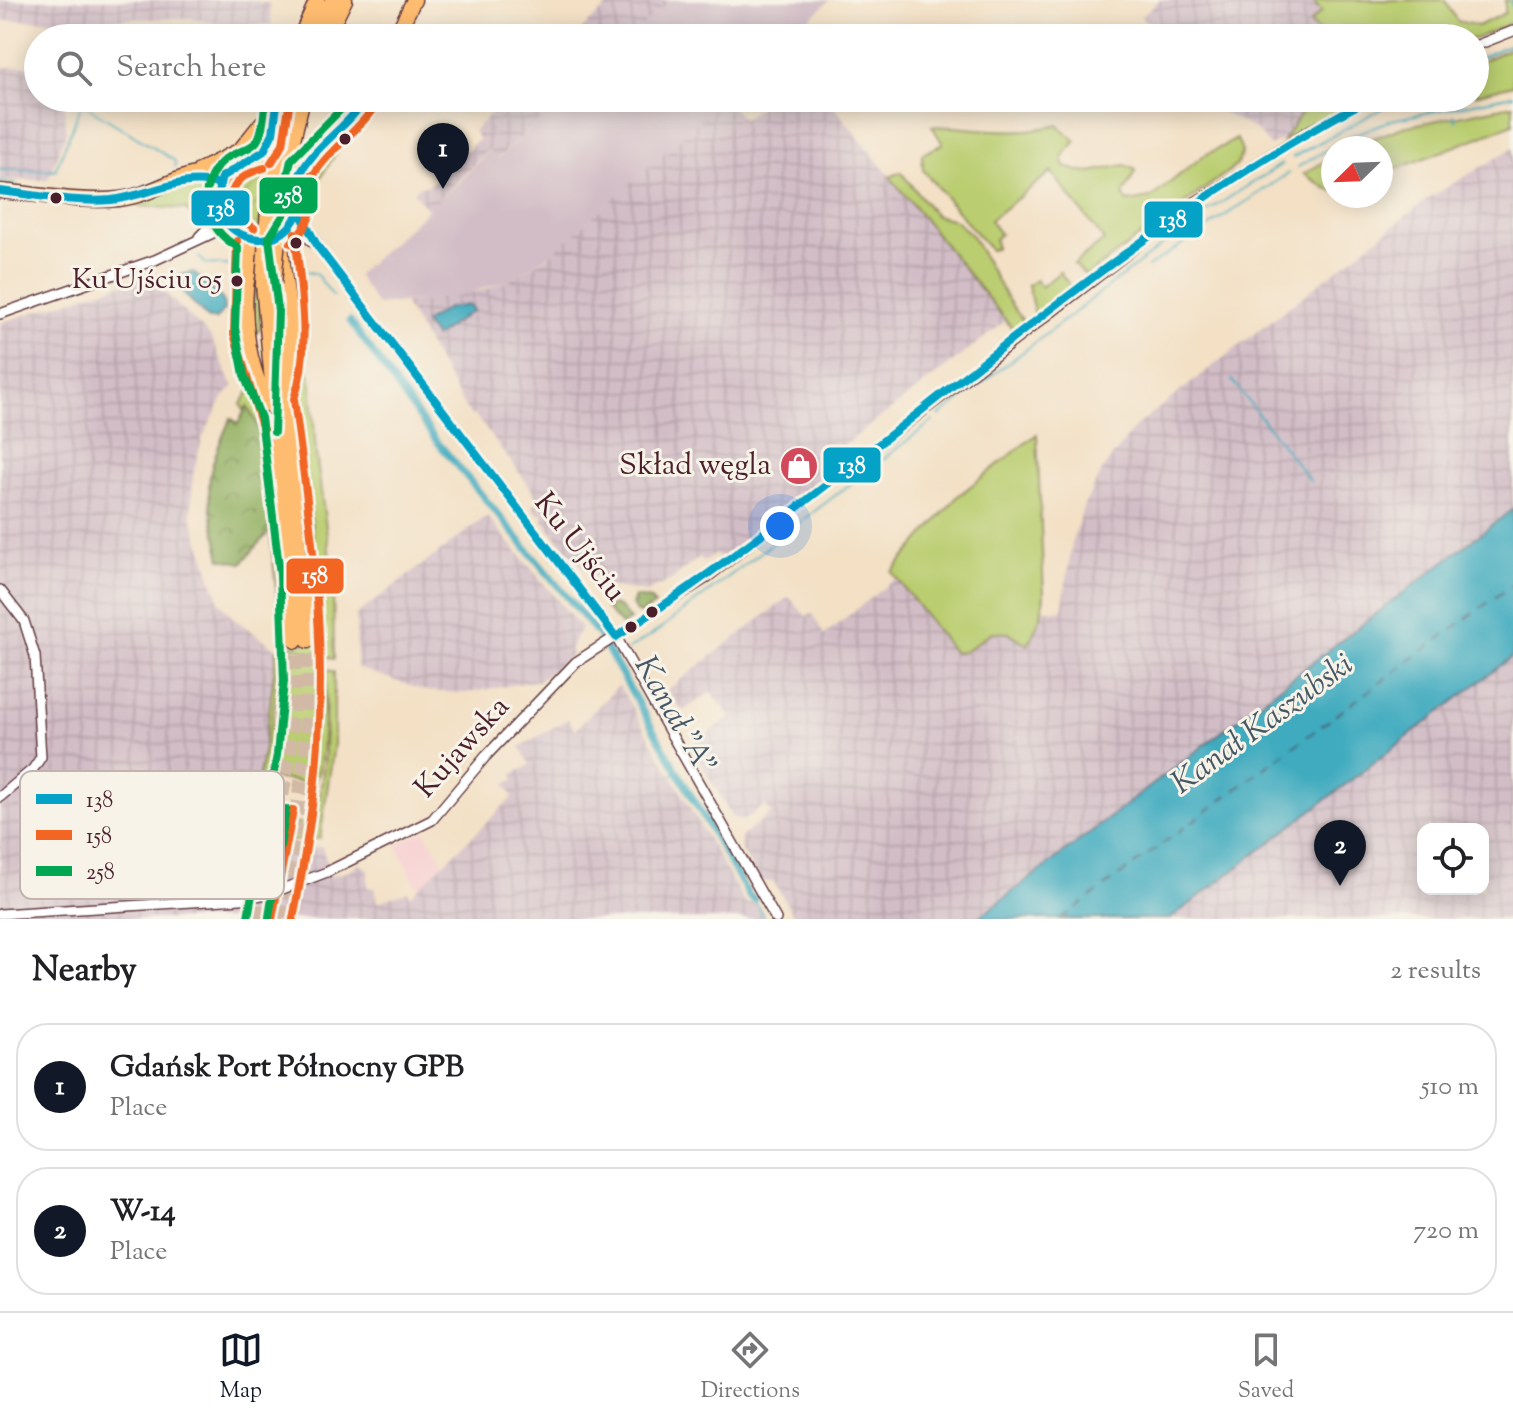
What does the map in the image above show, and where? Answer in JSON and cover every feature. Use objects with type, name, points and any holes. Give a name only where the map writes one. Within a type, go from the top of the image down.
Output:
[{"type":"highway","points":[[306,24],[317,0]]},
{"type":"highway","points":[[321,24],[332,0]]},
{"type":"highway","points":[[333,24],[345,0]]},
{"type":"highway","points":[[402,24],[414,0]]},
{"type":"highway","points":[[0,191],[102,200],[131,197],[176,181],[240,150],[269,112]]},
{"type":"highway","points":[[261,156],[271,141],[275,112]]},
{"type":"highway","points":[[249,239],[252,252],[246,287],[247,335],[274,367],[289,378],[282,398],[302,641],[273,415],[274,367],[270,326],[269,193],[289,112]]},
{"type":"highway","points":[[269,284],[279,202],[300,112]]},
{"type":"highway","points":[[298,179],[305,161],[341,132],[356,112]]},
{"type":"highway","points":[[176,181],[222,180],[245,159],[261,156],[282,162],[298,179],[302,198],[300,213],[287,231],[269,240],[249,239],[224,220],[222,180]]},
{"type":"highway","points":[[200,170],[222,180]]},
{"type":"highway","points":[[274,367],[291,317],[287,231]]},
{"type":"street","points":[[1489,40],[1513,31]]},
{"type":"street","name":"Ku Ujściu","points":[[287,231],[302,232],[318,247],[609,641],[705,579],[1192,204],[1308,131],[1344,112]]},
{"type":"street","name":"Ku Ujściu","points":[[300,213],[318,247]]},
{"type":"street","points":[[0,314],[155,260],[197,239],[224,220]]},
{"type":"street","points":[[0,590],[24,621],[32,644],[41,757],[31,771]]},
{"type":"street","points":[[609,641],[624,652],[776,919]]},
{"type":"street","name":"Kujawska","points":[[284,889],[344,864],[432,820],[486,756],[569,668],[609,641]]},
{"type":"street","points":[[0,797],[20,780]]},
{"type":"street","name":"Kujawska","points":[[0,914],[240,899]]},
{"type":"shaded area","points":[[0,0],[245,0],[269,3],[271,24],[218,24],[191,18],[0,21]]},
{"type":"shaded area","points":[[614,0],[671,0],[644,24],[588,24]]},
{"type":"shaded area","points":[[671,0],[830,0],[805,24],[644,24]]},
{"type":"shaded area","points":[[1160,0],[1311,0],[1322,11],[1310,24],[1148,24],[1141,16]]},
{"type":"shaded area","points":[[24,66],[24,112],[65,112],[66,132],[48,180],[0,180],[0,67]]},
{"type":"shaded area","points":[[493,112],[549,112],[497,159],[488,150],[429,210],[413,192],[419,186],[428,186],[479,139],[473,131]]},
{"type":"shaded area","points":[[549,112],[709,112],[553,253],[508,281],[458,296],[377,305],[357,275],[462,179],[489,150],[498,159]]},
{"type":"shaded area","points":[[709,112],[737,112],[743,119],[752,112],[838,112],[1006,321],[829,457],[838,469],[721,559],[715,554],[704,562],[700,557],[671,580],[646,592],[608,586],[573,558],[543,520],[543,512],[539,515],[532,506],[536,503],[544,511],[531,488],[475,415],[472,416],[466,409],[404,303],[484,290],[508,281],[547,258]]},
{"type":"shaded area","points":[[1225,112],[1302,112],[1284,138],[1270,146],[1256,130]]},
{"type":"shaded area","points":[[1513,148],[1513,509],[977,919],[847,919],[843,915],[835,919],[796,919],[774,882],[760,881],[740,847],[741,837],[771,813],[765,805],[744,820],[733,818],[691,746],[731,717],[711,692],[683,711],[667,690],[789,597],[806,616],[813,614],[824,635],[896,578],[954,653],[964,652],[992,632],[1009,633],[1028,645],[1042,609],[1062,611],[1072,543],[1084,505],[1103,469],[1136,426],[1429,198]]},
{"type":"shaded area","points":[[147,276],[210,336],[233,386],[223,398],[202,439],[193,474],[191,515],[219,601],[233,618],[277,649],[260,771],[20,771],[20,899],[284,899],[284,850],[322,847],[330,876],[350,871],[358,863],[368,869],[368,888],[375,888],[378,902],[408,891],[410,896],[513,797],[506,784],[515,779],[513,774],[530,765],[520,747],[568,719],[575,730],[619,685],[745,903],[754,903],[764,919],[0,919],[0,323]]},
{"type":"shaded area","points":[[487,516],[581,628],[569,650],[573,654],[540,680],[466,693],[426,691],[357,668],[356,615]]},
{"type":"shaded area","points":[[1513,656],[1513,919],[1170,919]]},
{"type":"shaded area","points":[[424,831],[445,864],[418,889],[396,845]]},
{"type":"green space","points":[[1311,0],[1445,0],[1457,21],[1470,24],[1311,24],[1322,11]]},
{"type":"green space","points":[[1505,0],[1513,0],[1513,22],[1489,33],[1489,24],[1482,24],[1505,13]]},
{"type":"green space","points":[[1513,47],[1513,85],[1489,91],[1489,58]]},
{"type":"green space","points":[[1513,105],[1513,124],[1393,170],[1393,136],[1379,136],[1403,127]]},
{"type":"green space","points":[[1302,112],[1338,112],[1283,141]]},
{"type":"green space","points":[[1058,125],[1076,141],[1062,157],[1065,167],[1086,173],[1125,165],[1136,170],[1123,195],[1128,202],[1151,198],[1203,156],[1237,139],[1242,152],[1237,165],[1086,276],[1074,264],[1104,240],[1051,172],[990,220],[1000,234],[995,239],[996,248],[990,250],[923,170],[922,154],[943,144],[932,126],[1028,130]]},
{"type":"green space","points":[[342,144],[312,191],[309,223],[305,215],[307,199],[303,176],[312,160]]},
{"type":"green space","points":[[270,163],[269,167],[247,170],[236,177],[228,197],[236,219],[260,231],[260,235],[244,230],[233,221],[226,197],[228,184],[236,173],[247,165]]},
{"type":"green space","points":[[1321,163],[1321,185],[1304,174]]},
{"type":"green space","points":[[260,166],[269,167],[260,231],[236,219],[228,197],[238,175]]},
{"type":"green space","points":[[901,172],[935,215],[955,220],[972,236],[1006,297],[1026,325],[1016,333],[890,177]]},
{"type":"green space","points":[[200,181],[212,188],[213,220],[208,218],[200,224],[185,209],[104,204]]},
{"type":"green space","points":[[259,255],[260,330],[250,334],[255,256]]},
{"type":"green space","points":[[1060,272],[1072,289],[1035,318],[1028,285],[1036,280],[1041,287]]},
{"type":"green space","points":[[293,352],[305,364],[311,380],[316,454],[333,580],[334,659],[325,656],[309,499],[296,454]]},
{"type":"green space","points":[[255,383],[272,463],[270,521],[281,635],[267,505],[268,461],[247,407],[244,411],[241,404]]},
{"type":"green space","points":[[247,406],[262,437],[265,452],[270,531],[242,563],[221,559],[209,487],[214,458],[231,418],[238,424]]},
{"type":"green space","points":[[1037,434],[1044,596],[1041,617],[1028,645],[1009,633],[992,632],[964,652],[954,653],[892,572],[958,496]]},
{"type":"green space","points":[[300,484],[306,509],[322,657],[285,643],[274,488],[282,557],[312,625]]},
{"type":"green space","points":[[635,597],[651,600],[655,605],[640,614],[632,605]]},
{"type":"green space","points":[[613,605],[630,620],[621,625],[606,609]]},
{"type":"green space","points":[[285,647],[322,662],[323,747],[317,777],[311,784],[284,780],[284,771],[271,771]]},
{"type":"green space","points":[[277,649],[281,651],[266,771],[260,771]]},
{"type":"green space","points":[[326,669],[334,672],[334,744],[320,838],[284,841],[296,823],[316,825],[325,757]]},
{"type":"water","points":[[193,272],[223,300],[224,310],[216,319],[208,319],[169,277]]},
{"type":"water","points":[[469,305],[473,310],[435,337],[424,323],[448,308]]},
{"type":"water","name":"Kanał Kaszubski","points":[[1513,509],[1513,656],[1170,919],[977,919]]},
{"type":"waterway","points":[[1510,0],[1513,10]]},
{"type":"waterway","points":[[1489,54],[1513,43]]},
{"type":"waterway","points":[[1489,100],[1513,95]]},
{"type":"waterway","points":[[0,170],[55,171],[78,112]]},
{"type":"waterway","name":"Kanał \"A\"","points":[[96,112],[175,161],[175,167]]},
{"type":"waterway","points":[[1293,157],[1375,112]]},
{"type":"waterway","points":[[1298,167],[1348,137],[1391,120],[1430,112]]},
{"type":"waterway","points":[[1454,115],[1456,121]]},
{"type":"waterway","points":[[939,416],[1202,215],[1282,164]]},
{"type":"waterway","points":[[1148,267],[1289,173]]},
{"type":"waterway","points":[[0,182],[17,184]]},
{"type":"waterway","name":"Kanał \"A\"","points":[[199,257],[206,264],[238,266]]},
{"type":"waterway","name":"Kanał \"A\"","points":[[297,269],[316,274],[333,296]]},
{"type":"waterway","name":"Kanał \"A\"","points":[[350,321],[435,439],[599,635],[749,896],[754,899]]},
{"type":"waterway","points":[[1232,380],[1310,481]]},
{"type":"waterway","points":[[627,650],[652,635],[933,421]]},
{"type":"waterway","points":[[614,657],[621,653]]},
{"type":"waterway","points":[[670,776],[679,771]]},
{"type":"waterway","name":"Kanał \"A\"","points":[[754,899],[765,919]]},
{"type":"ferry route","points":[[1061,919],[1513,584]]},
{"type":"tunnel","points":[[284,785],[289,757],[296,641]]},
{"type":"tunnel","points":[[284,898],[305,754],[308,641]]},
{"type":"tunnel","points":[[260,919],[264,899]]},
{"type":"tunnel","points":[[281,919],[284,899]]},
{"type":"transit line","name":"258","points":[[264,112],[257,141],[225,159],[215,170],[206,194],[211,219],[218,230],[238,247],[235,328],[244,375],[261,418],[280,575],[284,681],[274,771]]},
{"type":"transit line","name":"138","points":[[276,112],[273,133],[264,151],[222,177],[219,202],[225,221],[239,233],[257,239],[275,237],[290,226],[299,207],[298,179]]},
{"type":"transit line","name":"158","points":[[271,163],[283,144],[288,112]]},
{"type":"transit line","name":"258","points":[[274,432],[278,311],[269,238],[289,206],[287,178],[291,160],[338,112]]},
{"type":"transit line","name":"138","points":[[298,179],[312,157],[355,112]]},
{"type":"transit line","name":"158","points":[[309,184],[323,162],[371,112]]},
{"type":"transit line","name":"138","points":[[616,637],[804,502],[1080,287],[1174,219],[1271,155],[1346,112]]},
{"type":"transit line","name":"158","points":[[254,228],[234,214],[231,197],[242,178],[264,168]]},
{"type":"transit line","name":"158","points":[[291,243],[304,228],[311,212],[313,195],[310,176]]},
{"type":"transit line","name":"138","points":[[0,191],[97,201],[125,198],[179,183],[220,185]]},
{"type":"transit line","name":"138","points":[[300,213],[318,247],[616,637]]},
{"type":"transit line","name":"158","points":[[293,919],[313,795],[320,680],[314,560],[294,399],[304,338],[295,233]]},
{"type":"transit line","name":"158","points":[[237,241],[234,334],[263,430]]},
{"type":"transit line","name":"258","points":[[284,822],[286,809]]},
{"type":"transit line","name":"158","points":[[284,857],[293,810]]},
{"type":"transit line","name":"258","points":[[248,917],[251,899]]},
{"type":"transit line","name":"258","points":[[269,917],[272,899]]},
{"type":"transit line","name":"158","points":[[272,919],[276,899]]},
{"type":"place","name":"Gdańsk Port Północny GPB","points":[[443,189]]},
{"type":"place","name":"Ku Ujściu 05","points":[[237,281]]},
{"type":"place","name":"Skład węgla","points":[[799,466]]},
{"type":"place","name":"W-14","points":[[1340,886]]}]
